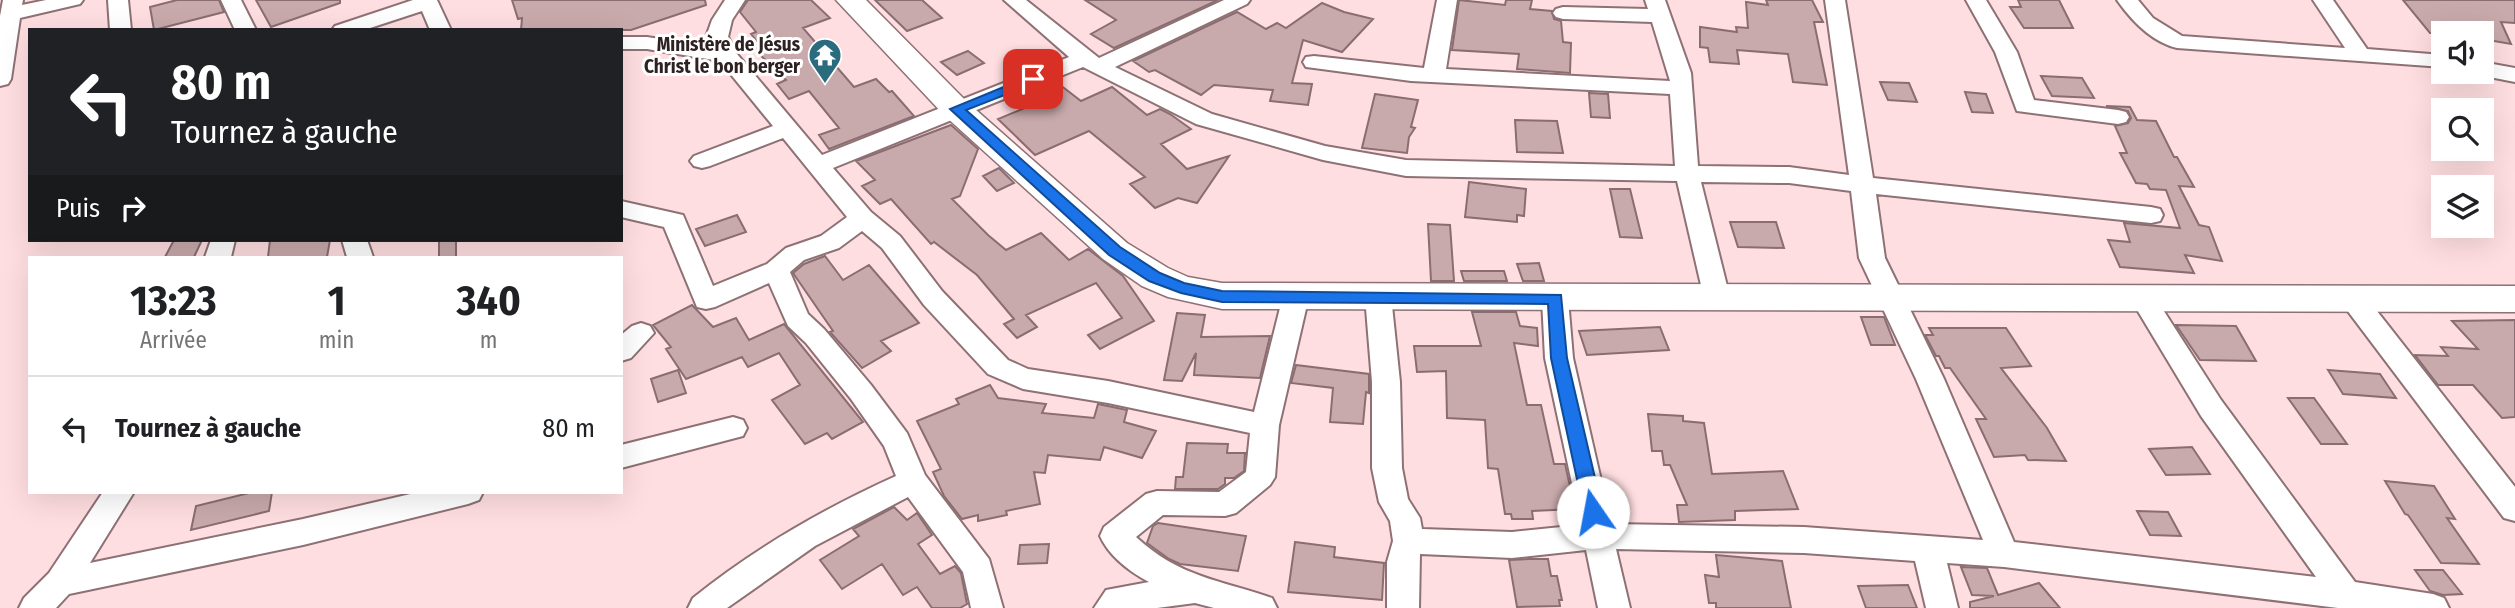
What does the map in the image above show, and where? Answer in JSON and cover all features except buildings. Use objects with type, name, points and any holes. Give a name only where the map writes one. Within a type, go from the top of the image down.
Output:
[{"type":"street","points":[[1,72],[12,7],[73,0]]},
{"type":"street","points":[[118,0],[121,28]]},
{"type":"street","points":[[231,0],[245,28]]},
{"type":"street","points":[[736,0],[722,20],[717,37],[727,56],[862,218],[891,242],[933,299],[998,367],[1023,379],[1108,392],[1265,425]]},
{"type":"street","points":[[850,0],[957,109],[1115,251],[1144,271],[1181,288],[1222,296],[1555,299],[2515,299]]},
{"type":"street","points":[[1014,0],[1091,63],[1204,119],[1323,153],[1406,168],[1790,175],[2151,215]]},
{"type":"street","points":[[818,165],[957,109],[1091,63],[1240,0]]},
{"type":"street","points":[[1434,75],[1447,0]]},
{"type":"street","points":[[1835,0],[1872,258],[1892,297],[2004,554]]},
{"type":"street","points":[[1976,0],[2006,52],[2025,106],[2118,117]]},
{"type":"street","points":[[2127,0],[2146,22],[2177,42],[2431,60]]},
{"type":"street","points":[[2323,0],[2360,54]]},
{"type":"street","points":[[348,28],[427,1],[440,28]]},
{"type":"street","points":[[1563,13],[1658,8],[1680,73],[1687,174],[1717,298]]},
{"type":"street","points":[[623,43],[647,43],[727,56]]},
{"type":"street","points":[[1314,62],[1434,75],[1681,88]]},
{"type":"street","points":[[2494,71],[2515,75]]},
{"type":"street","points":[[702,161],[787,129]]},
{"type":"street","points":[[623,209],[674,221],[706,300],[776,270],[795,254],[830,242],[862,218]]},
{"type":"street","points":[[776,270],[797,318],[854,383],[897,441],[913,481],[978,568],[987,608]]},
{"type":"street","points":[[1262,608],[1195,589],[1145,565],[1115,536],[1157,503],[1226,504],[1259,477],[1265,425],[1296,296]]},
{"type":"street","points":[[1378,296],[1386,382],[1387,468],[1394,502],[1405,518],[1408,541],[1403,562],[1403,608]]},
{"type":"street","points":[[2142,297],[2211,408],[2351,601]]},
{"type":"street","points":[[1555,299],[1559,358],[1614,608]]},
{"type":"street","points":[[2353,299],[2515,509]]},
{"type":"street","points":[[623,456],[733,428]]},
{"type":"street","points":[[704,608],[736,583],[848,511],[913,481]]},
{"type":"street","points":[[35,608],[61,583],[118,494]]},
{"type":"street","points":[[61,583],[303,532],[413,499],[452,494]]},
{"type":"street","points":[[1408,541],[1512,545],[1599,536],[1804,540],[2004,554],[2351,601],[2433,608]]},
{"type":"street","points":[[1928,549],[1942,608]]},
{"type":"street","points":[[1110,608],[1117,600],[1195,589]]},
{"type":"place","name":"Ministère de Jésus Christ le bon berger","points":[[825,85]]},
{"type":"route","points":[[1033,79],[957,109],[1115,251],[1134,266],[1181,288],[1222,296],[1555,299],[1559,358],[1593,512]]}]
